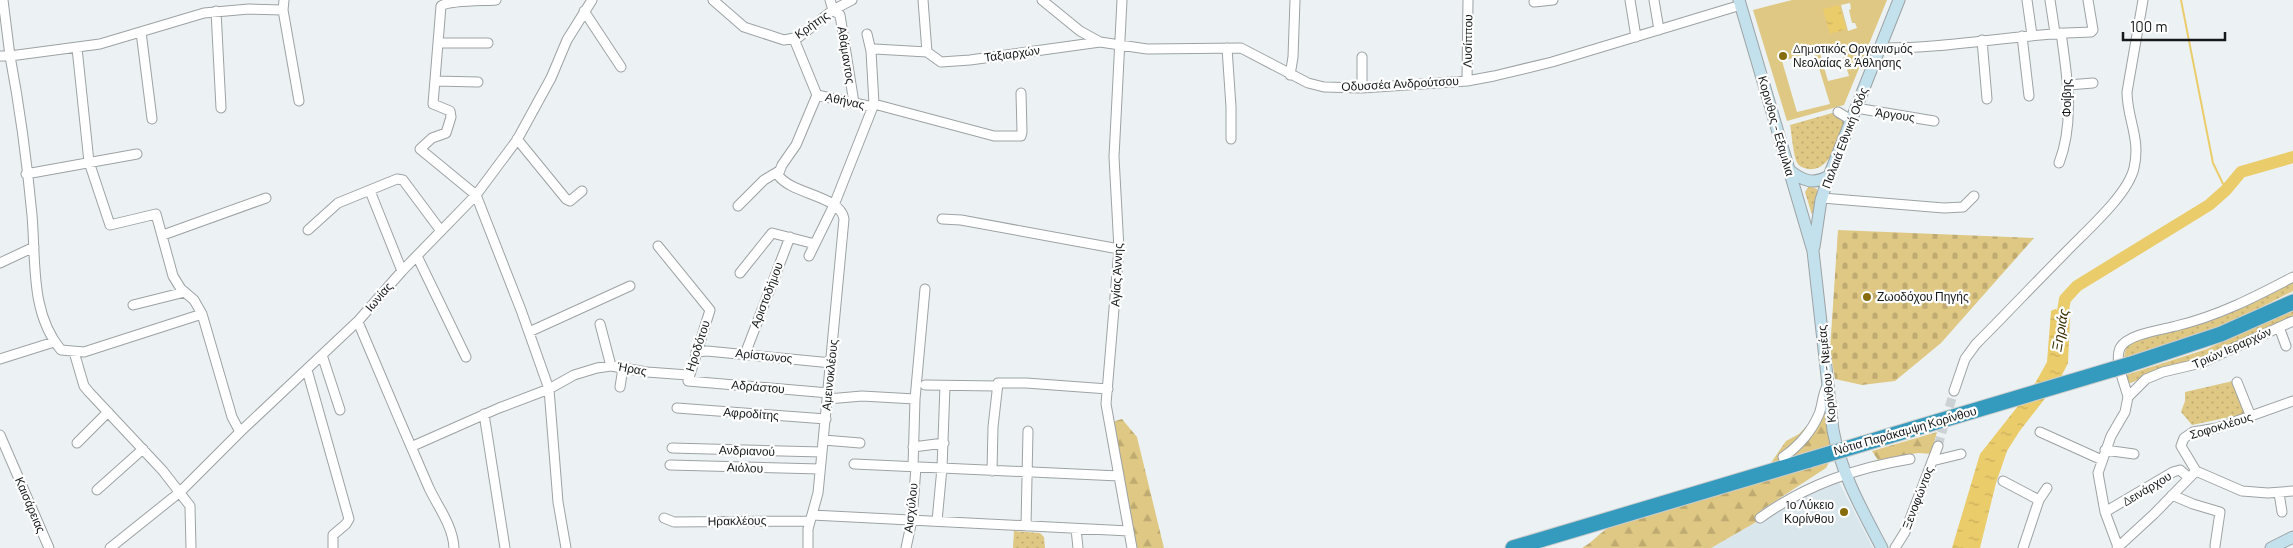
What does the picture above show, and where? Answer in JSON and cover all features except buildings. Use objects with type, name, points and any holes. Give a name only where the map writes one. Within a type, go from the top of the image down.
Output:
[{"type":"highway","name":"Νότια Παράκαμψη Κορίνθου","points":[[1513,548],[2121,367],[2221,334],[2293,302]]},
{"type":"main road","name":"Παλαιά Εθνική Οδός","points":[[1813,251],[1822,198],[1829,176],[1899,0]]},
{"type":"main road","name":"Κορινθος - Εξαμιλια","points":[[1740,2],[1813,251]]},
{"type":"main road","points":[[1789,170],[1800,179],[1808,181],[1819,181],[1829,176]]},
{"type":"main road","name":"Κορίνθου - Νεμέας","points":[[1813,251],[1835,442],[1845,473],[1882,548]]},
{"type":"main road","points":[[2271,548],[2293,537]]},
{"type":"street","points":[[3,0],[3,30],[10,56],[18,104],[34,247],[37,294],[54,342],[62,350],[74,352],[106,346],[202,314]]},
{"type":"street","points":[[284,0],[283,10],[299,101]]},
{"type":"street","points":[[496,0],[444,3],[440,13],[433,104],[450,111],[452,117],[446,134],[432,138],[420,150],[476,195],[550,388],[558,502],[566,548]]},
{"type":"street","name":"Ιωνίας","points":[[110,548],[180,492],[240,432],[358,322],[402,271],[476,195],[517,139],[551,78],[567,40],[592,0]]},
{"type":"street","name":"Κρήτης","points":[[713,0],[744,27],[776,39],[794,39],[833,10]]},
{"type":"street","name":"Αθάμαντος","points":[[830,0],[833,10],[840,15],[854,103]]},
{"type":"street","points":[[833,10],[852,0]]},
{"type":"street","points":[[923,0],[927,52]]},
{"type":"street","name":"Οδυσσέα Ανδρούτσου","points":[[1042,0],[1080,31],[1100,42],[1146,49],[1241,48],[1308,84],[1324,87],[1362,88],[1467,81],[1552,62],[1659,30],[1740,2]]},
{"type":"street","name":"Αγίας Άννης","points":[[1122,0],[1114,157],[1119,250],[1106,404],[1132,548]]},
{"type":"street","points":[[1290,75],[1293,58],[1295,0]]},
{"type":"street","name":"Λυσίππου","points":[[1467,81],[1468,0]]},
{"type":"street","points":[[1534,2],[1553,0]]},
{"type":"street","points":[[1630,0],[1636,37]]},
{"type":"street","points":[[1654,0],[1659,30]]},
{"type":"street","points":[[2026,0],[2029,96]]},
{"type":"street","name":"Φοίβης","points":[[2050,0],[2068,85],[2066,135],[2064,152],[2059,163]]},
{"type":"street","points":[[1880,48],[1906,48],[2093,30],[2088,0]]},
{"type":"street","points":[[1954,391],[1965,359],[1976,344],[2105,212],[2130,181],[2136,152],[2135,132],[2128,108],[2127,92],[2143,0]]},
{"type":"street","points":[[0,56],[77,48],[141,32],[191,15],[216,11],[283,10]]},
{"type":"street","points":[[216,11],[221,108]]},
{"type":"street","points":[[584,11],[622,67]]},
{"type":"street","points":[[141,32],[152,118]]},
{"type":"street","points":[[809,256],[834,204],[874,106],[871,51],[867,34]]},
{"type":"street","points":[[738,206],[764,180],[779,171],[796,145],[817,95],[794,39]]},
{"type":"street","points":[[1982,40],[1987,99]]},
{"type":"street","name":"Ταξιαρχών","points":[[871,51],[875,48],[927,52],[941,62],[1100,42]]},
{"type":"street","points":[[438,43],[488,43]]},
{"type":"street","points":[[77,48],[89,162],[110,225],[156,214],[173,276],[184,292],[194,300],[202,314],[230,410],[240,432]]},
{"type":"street","points":[[1227,48],[1231,139]]},
{"type":"street","points":[[1362,58],[1362,88]]},
{"type":"street","points":[[435,80],[478,82]]},
{"type":"street","points":[[2068,85],[2093,83]]},
{"type":"street","name":"Αθήνας","points":[[817,95],[874,106],[984,134],[1010,137],[1021,136],[1021,93]]},
{"type":"street","name":"Άργους","points":[[1856,108],[1934,121]]},
{"type":"street","points":[[1838,112],[1851,120]]},
{"type":"street","points":[[517,139],[566,199],[570,201],[582,191]]},
{"type":"street","points":[[26,174],[137,154]]},
{"type":"street","points":[[779,171],[781,179],[794,187],[834,204]]},
{"type":"street","points":[[308,230],[338,203],[388,182],[403,180],[441,231]]},
{"type":"street","points":[[370,191],[402,271]]},
{"type":"street","points":[[1822,198],[1944,208],[1963,207],[1974,196]]},
{"type":"street","points":[[163,235],[266,198]]},
{"type":"street","name":"Αμεινοκλέους","points":[[808,548],[811,518],[818,493],[824,440],[844,219],[842,210],[834,204]]},
{"type":"street","points":[[942,219],[970,222],[1119,250]]},
{"type":"street","points":[[740,273],[772,233],[790,236],[815,244]]},
{"type":"street","name":"Αριστοδήμου","points":[[745,354],[790,236]]},
{"type":"street","name":"Ηροδότου","points":[[658,246],[710,310],[688,378]]},
{"type":"street","points":[[0,263],[34,247]]},
{"type":"street","points":[[417,256],[466,356]]},
{"type":"street","points":[[2128,397],[2119,359],[2119,350],[2124,342],[2229,310],[2293,277]]},
{"type":"street","points":[[529,332],[630,286]]},
{"type":"street","name":"Αισχύλου","points":[[906,548],[912,520],[915,399],[925,289]]},
{"type":"street","points":[[133,305],[184,292]]},
{"type":"street","name":"Τριών Ιεραρχών","points":[[2118,548],[2105,512],[2098,474],[2105,450],[2125,412],[2128,397],[2146,379],[2163,372],[2202,364],[2293,321]]},
{"type":"street","points":[[358,322],[398,418],[413,446],[433,498],[451,533],[454,548]]},
{"type":"street","points":[[600,324],[611,366]]},
{"type":"street","points":[[2279,327],[2286,346]]},
{"type":"street","points":[[0,359],[54,342]]},
{"type":"street","points":[[74,352],[84,386],[180,492],[190,506],[191,548]]},
{"type":"street","name":"Αρίστωνος","points":[[696,352],[745,354],[832,363]]},
{"type":"street","points":[[322,355],[340,410]]},
{"type":"street","name":"Ήρας","points":[[413,446],[484,414],[550,388],[574,375],[611,366],[688,378]]},
{"type":"street","points":[[620,387],[623,368]]},
{"type":"street","points":[[307,370],[349,519],[333,535],[333,548]]},
{"type":"street","name":"Αδράστου","points":[[688,378],[828,396],[915,399]]},
{"type":"street","points":[[925,385],[996,386],[998,383],[1004,382],[1108,389]]},
{"type":"street","points":[[2237,382],[2251,417]]},
{"type":"street","points":[[1783,457],[1798,444],[1816,420],[1824,390],[1828,384]]},
{"type":"street","points":[[937,521],[944,443],[945,386]]},
{"type":"street","points":[[992,471],[996,386]]},
{"type":"street","name":"Σοφοκλέους","points":[[2192,474],[2181,446],[2184,438],[2193,432],[2217,428],[2293,401]]},
{"type":"street","name":"Αφροδίτης","points":[[677,408],[826,419]]},
{"type":"street","points":[[77,443],[108,412]]},
{"type":"street","points":[[484,414],[505,548]]},
{"type":"street","points":[[1026,526],[1028,431]]},
{"type":"street","points":[[2040,432],[2102,460]]},
{"type":"street","name":"Καισάρειας","points":[[0,435],[49,548]]},
{"type":"street","points":[[824,440],[860,443]]},
{"type":"street","points":[[913,447],[944,443]]},
{"type":"street","name":"Ξενοφώντος","points":[[1895,548],[1905,532],[1938,446]]},
{"type":"street","name":"Ανδριανού","points":[[672,448],[822,452]]},
{"type":"street","points":[[97,490],[142,449]]},
{"type":"street","points":[[2105,450],[2134,454]]},
{"type":"street","points":[[1932,461],[1961,454]]},
{"type":"street","points":[[1760,518],[1793,497],[1845,473],[1875,465],[1910,459]]},
{"type":"street","points":[[854,464],[1119,476]]},
{"type":"street","name":"Αιόλου","points":[[670,465],[820,468]]},
{"type":"street","name":"Δεινάρχου","points":[[2105,512],[2173,472],[2180,470],[2192,474]]},
{"type":"street","points":[[2118,548],[2192,474],[2242,491],[2279,493],[2293,491]]},
{"type":"street","points":[[2003,481],[2038,500]]},
{"type":"street","points":[[2022,548],[2038,500],[2047,488]]},
{"type":"street","points":[[2279,493],[2282,512]]},
{"type":"street","points":[[2172,495],[2220,512],[2215,546]]},
{"type":"street","name":"Ηρακλέους","points":[[664,518],[674,522],[811,518],[912,520],[1129,531]]},
{"type":"street","points":[[1076,529],[1078,548]]},
{"type":"shaded area","points":[[1838,480],[1873,548],[1711,548],[1772,513]]},
{"type":"green space","name":"Δημοτικός Οργανισμός Νεολαίας & Άθλησης","points":[[1792,0],[1887,0],[1844,105],[1787,121],[1753,10]],"holes":[[[1850,3],[1851,9],[1849,10],[1852,23],[1855,23],[1857,28],[1848,31],[1841,5]],[[1839,43],[1849,76],[1828,81],[1819,50]],[[1814,52],[1830,104],[1797,112],[1782,61]]]},
{"type":"green space","points":[[1832,113],[1845,120],[1833,152],[1823,165],[1808,169],[1801,167],[1795,156],[1790,125]]},
{"type":"green space","points":[[1809,186],[1817,189],[1812,215],[1805,192]]},
{"type":"green space","points":[[1838,230],[2034,238],[1941,343],[1895,381],[1862,385],[1835,379],[1830,350]]},
{"type":"green space","points":[[2293,281],[2293,291],[2212,332],[2123,362],[2126,347],[2132,342],[2185,328]]},
{"type":"green space","points":[[2293,306],[2293,318],[2206,359],[2128,384],[2126,375],[2207,349]]},
{"type":"green space","points":[[2233,381],[2245,411],[2244,414],[2192,425],[2181,412],[2185,401],[2185,392]]},
{"type":"green space","points":[[1824,414],[1828,415],[1832,449],[1826,468],[1763,509],[1758,521],[1711,548],[1582,548],[1611,526],[1759,480],[1786,441],[1799,434],[1815,417]]},
{"type":"green space","points":[[1122,419],[1137,437],[1164,548],[1136,548],[1112,422]]},
{"type":"green space","points":[[1937,432],[1931,454],[1918,453],[1878,460],[1872,451]]},
{"type":"green space","points":[[1014,531],[1040,533],[1044,537],[1045,548],[1013,548]]},
{"type":"water","points":[[1839,5],[1846,29],[1830,34],[1823,9]]},
{"type":"water","points":[[2055,309],[2062,311],[2070,318],[2068,363],[2060,379],[2019,432],[2007,451],[1996,483],[1980,548],[1952,548],[1980,454],[2033,387],[2047,362],[2051,311]]},
{"type":"waterway","points":[[2181,0],[2213,163],[2226,190]]},
{"type":"waterway","name":"Ξηριάς","points":[[2060,328],[2065,299],[2077,286],[2209,205],[2226,190],[2241,172],[2293,157]]},
{"type":"tunnel","points":[[1938,446],[1954,391]]},
{"type":"place","name":"Δημοτικός Οργανισμός Νεολαίας & Άθλησης","points":[[1783,56]]},
{"type":"place","name":"Ζωοδόχου Πηγής","points":[[1867,297]]},
{"type":"place","name":"1ο Λύκειο Κορίνθου","points":[[1844,512]]}]
